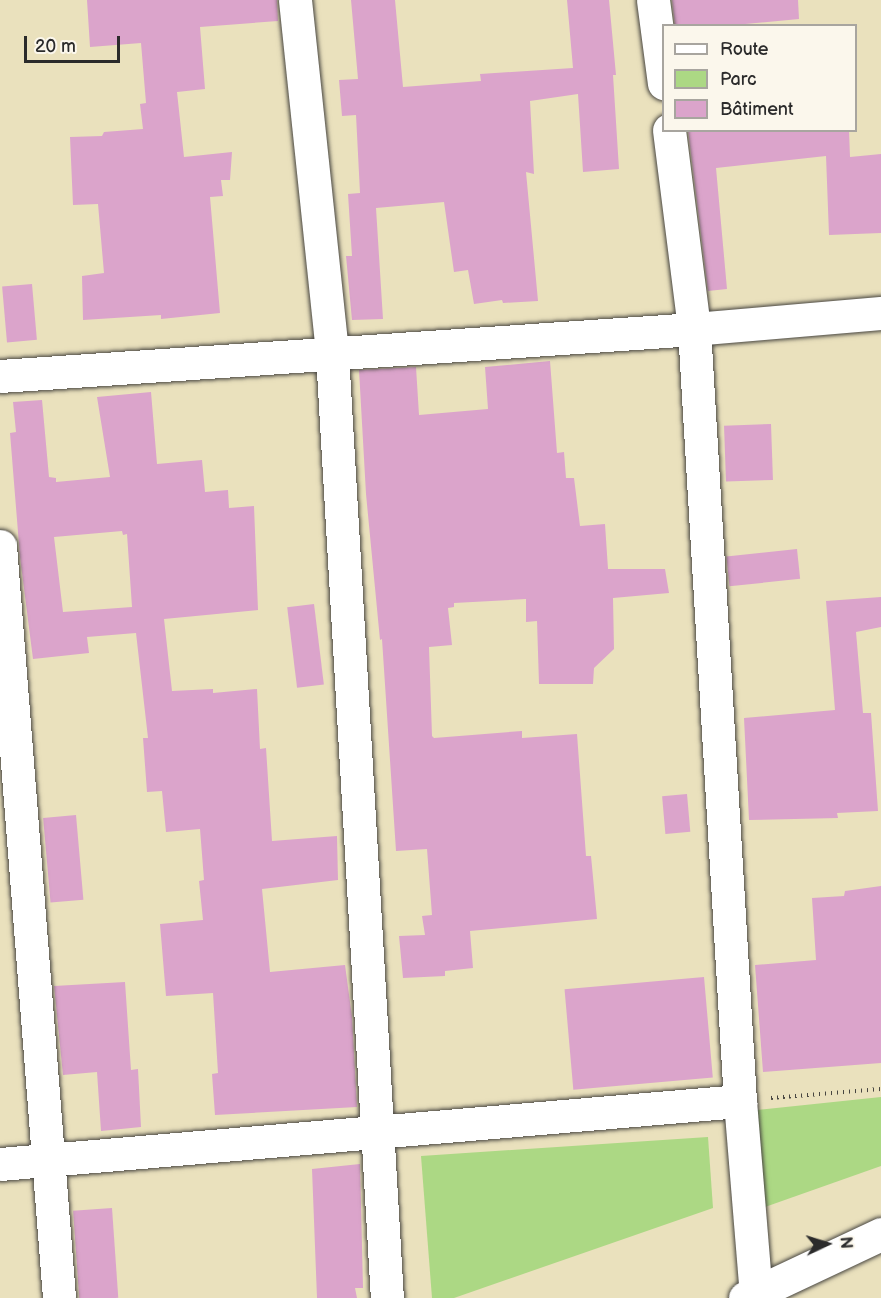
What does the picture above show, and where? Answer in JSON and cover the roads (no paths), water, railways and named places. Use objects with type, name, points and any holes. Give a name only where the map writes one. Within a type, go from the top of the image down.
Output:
[{"type":"main road","points":[[295,0],[332,354],[387,1298]]},
{"type":"main road","points":[[653,0],[662,75]]},
{"type":"main road","points":[[669,132],[694,329],[750,1296],[881,1234]]},
{"type":"main road","points":[[0,376],[694,329],[881,313]]},
{"type":"main road","points":[[0,546],[59,1298]]},
{"type":"main road","points":[[0,1164],[740,1101]]}]
